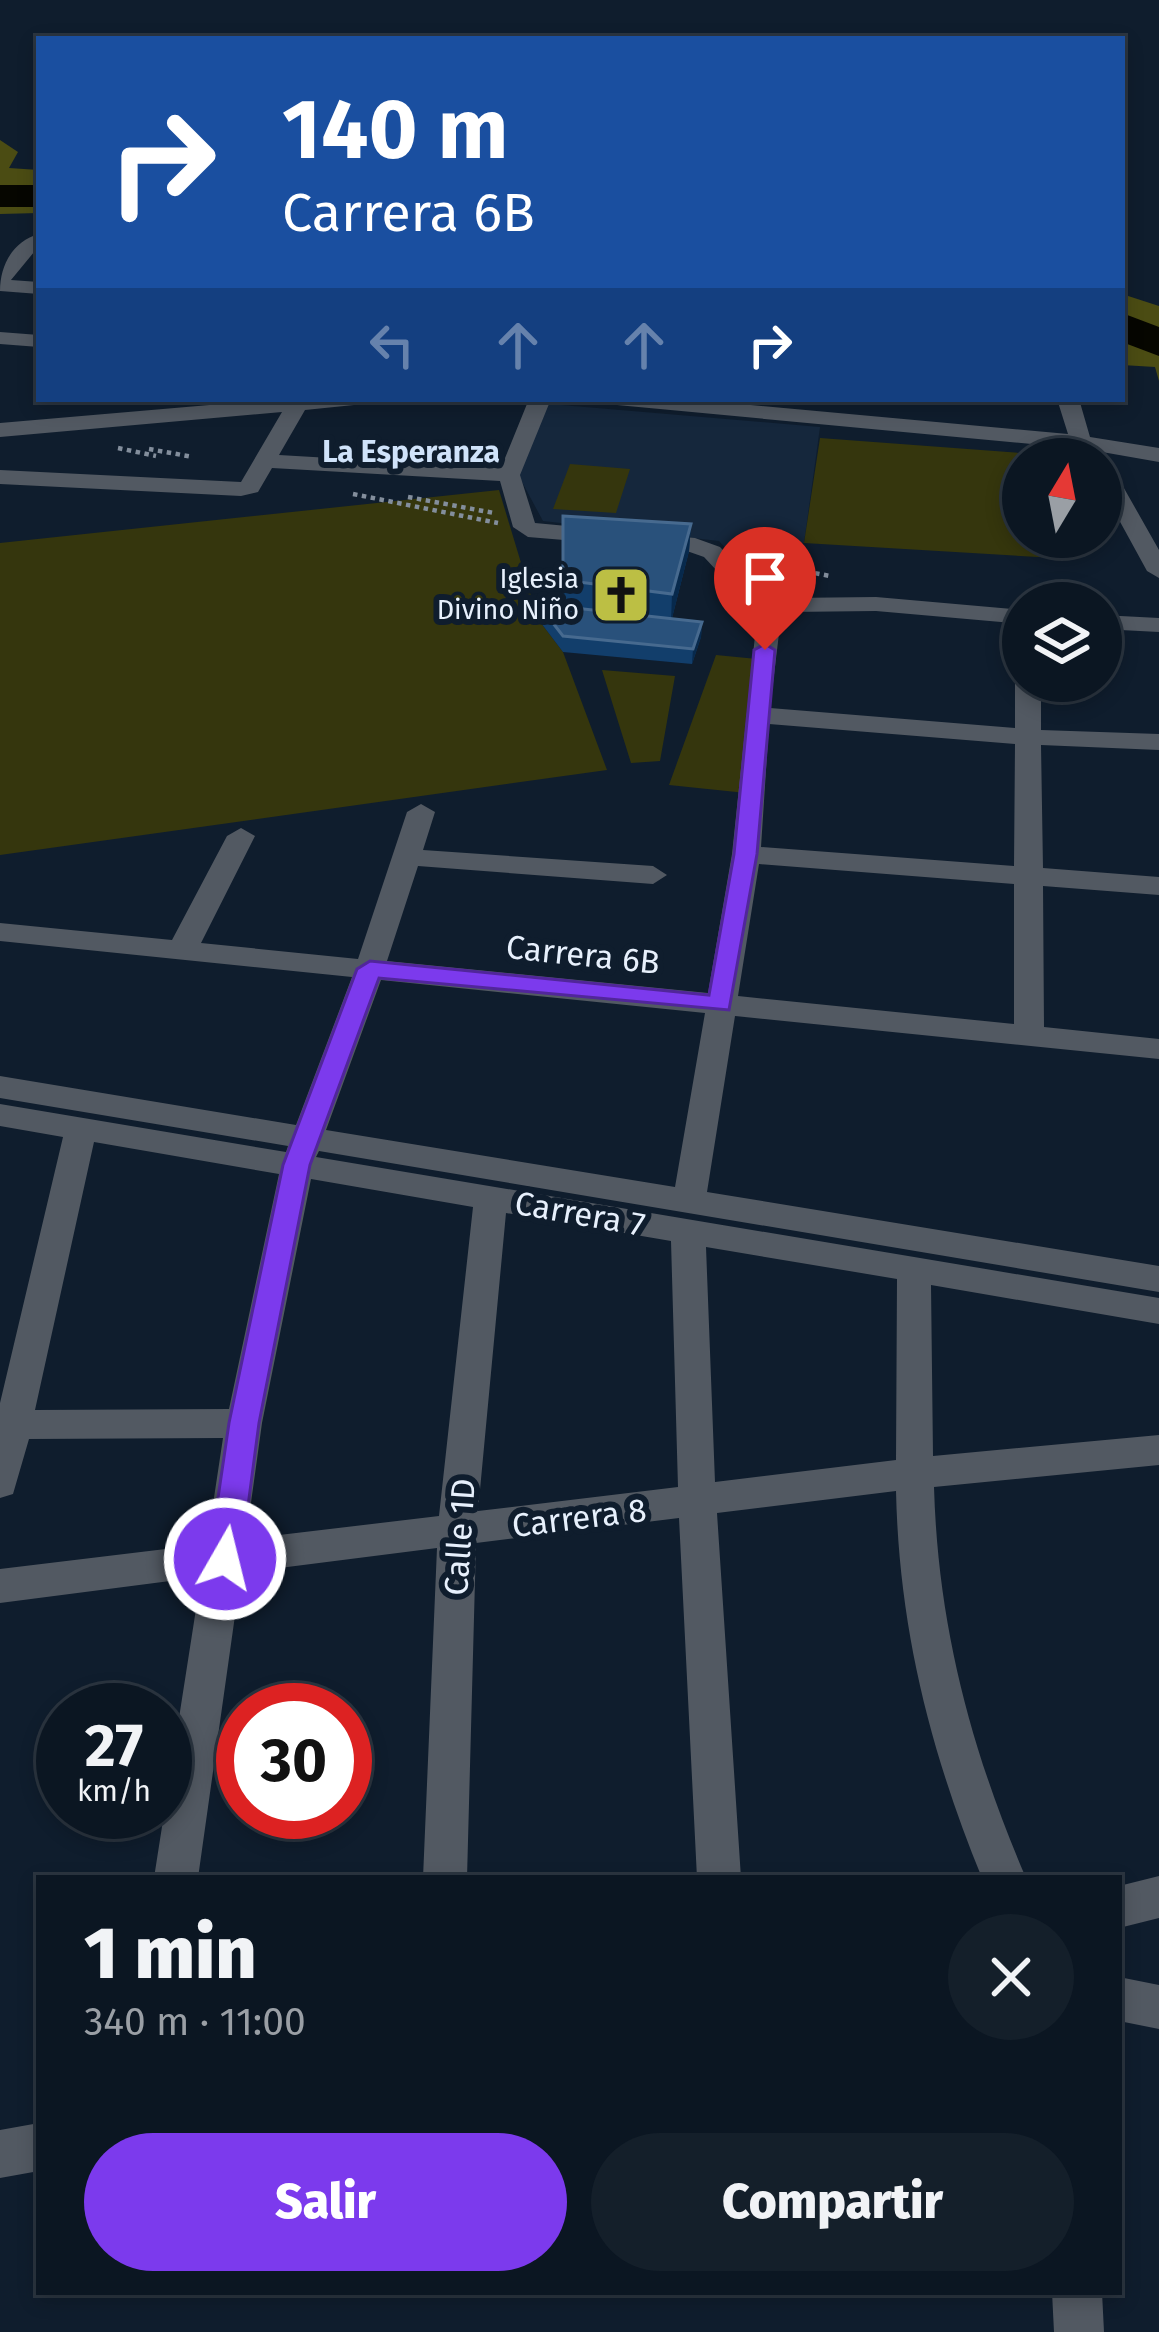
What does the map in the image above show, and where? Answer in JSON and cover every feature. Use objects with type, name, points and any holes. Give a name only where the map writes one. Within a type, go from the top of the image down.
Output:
[{"type":"street","points":[[0,283],[36,241]]},
{"type":"street","points":[[0,283],[36,288]]},
{"type":"street","points":[[0,338],[36,341]]},
{"type":"street","points":[[0,430],[289,402]]},
{"type":"street","points":[[0,478],[231,491],[250,487],[298,402]]},
{"type":"street","points":[[538,402],[509,475],[525,526],[536,532],[687,543],[712,552],[770,606],[876,604],[1002,615]]},
{"type":"street","points":[[1069,402],[1083,438]]},
{"type":"street","points":[[726,403],[1002,440]]},
{"type":"street","points":[[1122,453],[1159,455]]},
{"type":"street","points":[[262,461],[509,475]]},
{"type":"street","points":[[1122,505],[1159,571]]},
{"type":"street","points":[[719,1875],[697,1503],[688,1216],[746,854],[770,606]]},
{"type":"street","points":[[1122,623],[1159,626]]},
{"type":"street","points":[[1028,702],[1028,1036]]},
{"type":"street","points":[[756,715],[1028,737],[1159,742]]},
{"type":"street","points":[[176,1875],[244,1423],[301,1152],[370,969],[421,812]]},
{"type":"street","points":[[182,950],[242,836]]},
{"type":"street","points":[[746,854],[1159,886]]},
{"type":"street","points":[[406,857],[653,875]]},
{"type":"street","name":"Carrera 6B","points":[[0,932],[1159,1049]]},
{"type":"street","name":"Carrera 7","points":[[2,1112],[301,1152],[688,1216],[1159,1279]]},
{"type":"street","name":"Carrera 7","points":[[2,1112],[81,1129],[301,1152],[491,1198],[688,1216],[914,1269],[1159,1311]]},
{"type":"street","points":[[0,1483],[7,1425],[81,1129]]},
{"type":"street","name":"Calle 1D","points":[[445,1875],[457,1532],[491,1198]]},
{"type":"street","points":[[914,1269],[919,1574],[937,1683],[971,1802],[1003,1875]]},
{"type":"street","points":[[7,1425],[244,1423]]},
{"type":"street","name":"Carrera 8","points":[[0,1586],[917,1473],[1159,1450]]},
{"type":"street","points":[[1122,1905],[1159,1897]]},
{"type":"street","points":[[1122,2001],[1159,2007]]},
{"type":"street","points":[[0,2154],[36,2148]]},
{"type":"street","points":[[1077,2295],[1079,2332]]},
{"type":"shaded area","points":[[0,140],[18,152],[9,168],[36,170],[36,213],[0,214]]},
{"type":"shaded area","points":[[1125,295],[1159,306],[1159,381],[1155,367],[1125,365]]},
{"type":"shaded area","points":[[538,403],[820,427],[804,543],[770,541],[762,588],[719,541],[543,521],[515,469]]},
{"type":"shaded area","points":[[820,438],[1002,452],[1002,555],[804,543]]},
{"type":"shaded area","points":[[570,464],[630,469],[616,513],[553,509]]},
{"type":"shaded area","points":[[499,490],[538,619],[563,652],[607,770],[0,855],[0,543]]},
{"type":"shaded area","points":[[716,655],[757,659],[746,793],[669,785]]},
{"type":"shaded area","points":[[602,670],[675,676],[660,761],[631,763]]},
{"type":"building","points":[[563,516],[691,524],[672,594],[563,580]]},
{"type":"building","points":[[538,604],[702,622],[693,649],[563,636]]},
{"type":"waterway","points":[[0,196],[36,196]]},
{"type":"waterway","points":[[1125,327],[1159,343]]},
{"type":"place","name":"Iglesia Divino Niño","points":[[621,595]]},
{"type":"district","name":"La Esperanza","points":[[411,452]]},
{"type":"route","points":[[225,1559],[244,1423],[297,1165],[370,969],[720,1004],[746,854],[765,650]]}]
